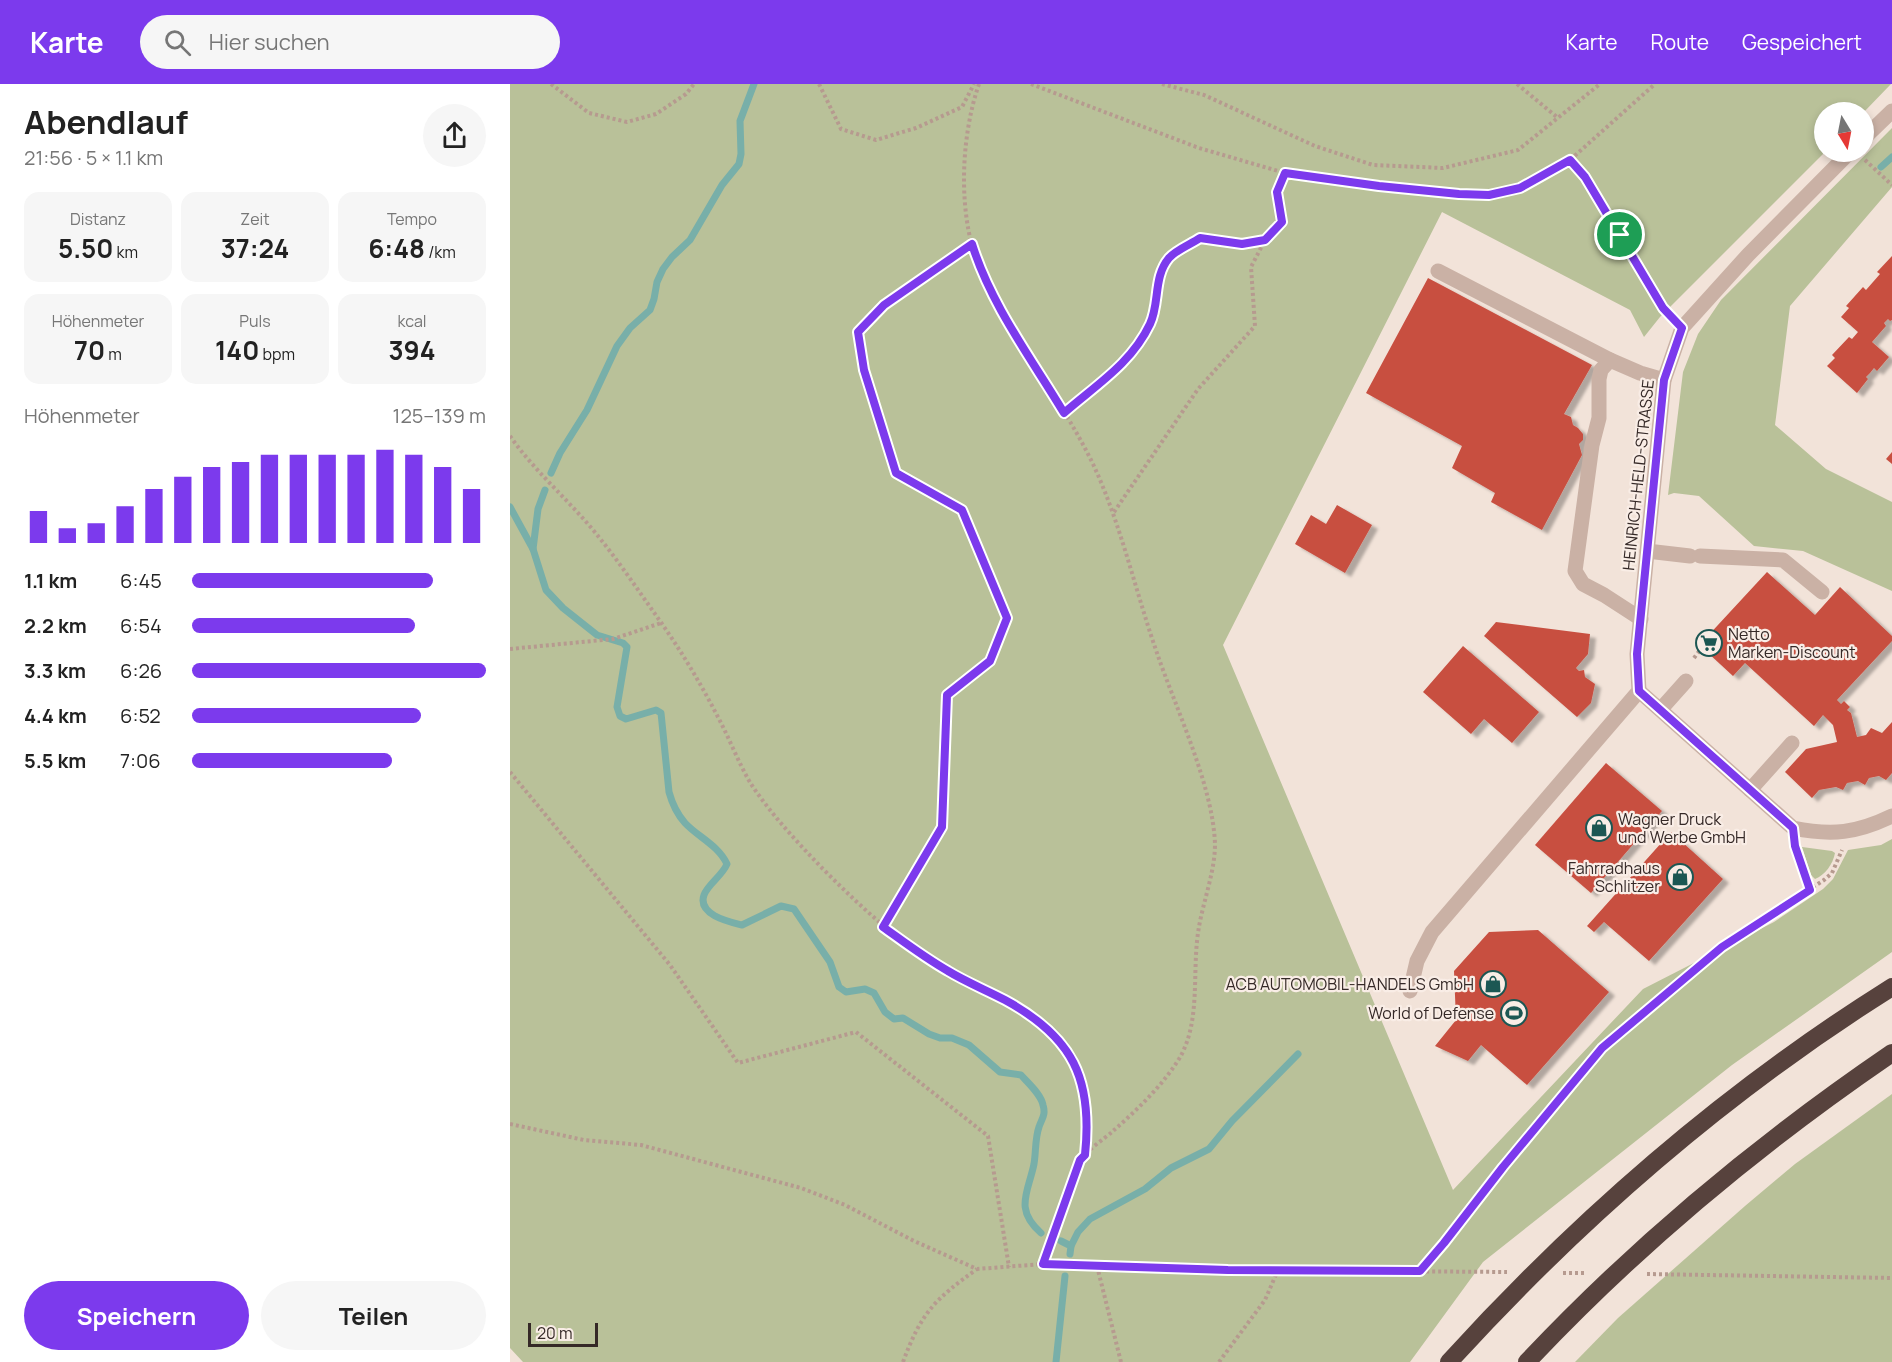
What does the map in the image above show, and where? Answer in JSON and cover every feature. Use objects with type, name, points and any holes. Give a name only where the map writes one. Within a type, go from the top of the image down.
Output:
[{"type":"highway","points":[[1449,1362],[1517,1289],[1567,1240],[1667,1152],[1776,1066],[1892,987]]},
{"type":"highway","points":[[1527,1362],[1601,1288],[1723,1179],[1798,1119],[1892,1053]]},
{"type":"street","points":[[1874,128],[1892,111]]},
{"type":"street","name":"HEINRICH-HELD-STRASSE","points":[[1639,691],[1637,654],[1664,380],[1682,328],[1748,255],[1848,162]]},
{"type":"street","points":[[1438,271],[1610,360],[1664,380]]},
{"type":"street","points":[[1610,360],[1601,370],[1599,380],[1599,418],[1593,443],[1575,571],[1583,584],[1641,619]]},
{"type":"street","points":[[1647,551],[1695,556],[1783,560],[1822,592]]},
{"type":"street","points":[[1661,709],[1686,681]]},
{"type":"street","points":[[1410,991],[1417,961],[1432,932],[1639,691],[1793,828],[1811,831],[1849,831],[1869,827],[1892,816]]},
{"type":"street","points":[[1750,790],[1792,743]]},
{"type":"path","points":[[551,84],[589,113],[627,122],[656,114],[686,94],[694,84]]},
{"type":"path","points":[[819,84],[842,129],[876,140],[916,128],[962,107],[976,84]]},
{"type":"path","points":[[976,84],[969,111],[964,174],[965,203],[972,244],[981,271],[995,299],[1091,461],[1114,512],[1153,642],[1203,782],[1215,844],[1197,935],[1193,1018],[1187,1040],[1179,1059],[1158,1086],[1130,1117],[1080,1160],[1043,1264]]},
{"type":"path","points":[[1031,84],[1199,148],[1285,173],[1379,186],[1489,195],[1520,188],[1570,160],[1655,84]]},
{"type":"path","points":[[1162,84],[1204,95],[1315,146],[1373,165],[1443,168],[1518,150],[1600,84]]},
{"type":"path","points":[[1517,84],[1558,118]]},
{"type":"path","points":[[1570,160],[1585,177],[1663,308],[1682,328]]},
{"type":"path","points":[[1865,162],[1892,184]]},
{"type":"path","points":[[1114,512],[1198,389],[1255,326],[1251,267],[1265,240],[1282,222],[1277,192],[1285,173]]},
{"type":"path","points":[[1064,413],[1118,370],[1135,347],[1151,323],[1159,277],[1170,257],[1200,238],[1242,244],[1265,240]]},
{"type":"path","points":[[883,927],[942,827],[947,695],[990,661],[1007,618],[962,510],[896,473],[864,370],[858,332],[884,305],[972,244]]},
{"type":"path","points":[[510,436],[598,536],[661,623],[708,698],[750,781],[767,807],[821,866],[883,927],[948,972],[1006,1001],[1032,1017],[1056,1036],[1073,1059],[1083,1090],[1087,1134],[1085,1155]]},
{"type":"path","points":[[510,649],[614,639],[661,623]]},
{"type":"path","points":[[1694,658],[1703,646],[1709,643]]},
{"type":"path","points":[[510,772],[670,964],[738,1063],[856,1032],[988,1136],[1009,1267]]},
{"type":"path","points":[[1420,1271],[1602,1048],[1722,947],[1810,890],[1832,873],[1840,851],[1869,827]]},
{"type":"path","points":[[1793,828],[1795,846],[1810,890]]},
{"type":"path","points":[[510,1124],[584,1140],[641,1145],[801,1188],[845,1205],[914,1241],[977,1269],[1043,1264],[1278,1270],[1437,1271]]},
{"type":"path","points":[[1097,1266],[1121,1362]]},
{"type":"path","points":[[903,1362],[914,1333],[928,1309],[957,1283],[977,1269]]},
{"type":"path","points":[[1219,1362],[1265,1300],[1278,1270]]},
{"type":"path","points":[[1770,1275],[1892,1278]]},
{"type":"green space","points":[[510,84],[1891,84],[1874,102],[1814,102],[1815,162],[1660,317],[1644,337],[1630,310],[1442,212],[1223,645],[1453,1190],[1643,989],[1774,922],[1823,889],[1833,879],[1848,850],[1881,845],[1892,839],[1892,952],[1732,1065],[1483,1262],[1410,1362],[523,1362],[510,1348]]},
{"type":"green space","points":[[1892,128],[1892,187],[1790,306],[1775,425],[1826,469],[1892,502],[1892,591],[1803,551],[1754,546],[1699,496],[1674,493],[1668,495],[1683,372],[1698,334],[1721,300],[1858,162],[1874,162],[1874,146]]},
{"type":"green space","points":[[1802,847],[1835,853],[1828,869],[1815,879],[1811,875]]},
{"type":"green space","points":[[1892,1094],[1892,1362],[1575,1362],[1618,1318],[1745,1206],[1795,1164]]},
{"type":"building","points":[[1892,256],[1892,320],[1888,319],[1884,323],[1886,326],[1872,342],[1889,357],[1877,371],[1874,368],[1866,377],[1868,379],[1857,393],[1827,366],[1835,358],[1832,355],[1849,337],[1852,339],[1858,332],[1841,317],[1849,308],[1846,306],[1863,287],[1866,290],[1880,274],[1877,272]]},
{"type":"building","points":[[1428,278],[1592,365],[1564,414],[1571,417],[1573,425],[1583,434],[1583,440],[1579,444],[1582,455],[1542,530],[1491,502],[1495,493],[1452,468],[1462,446],[1366,393]]},
{"type":"building","points":[[1892,452],[1892,464],[1886,459]]},
{"type":"building","points":[[1337,505],[1372,525],[1345,573],[1295,544],[1311,515],[1326,524]]},
{"type":"building","points":[[1767,572],[1815,615],[1840,587],[1892,636],[1892,641],[1837,700],[1841,704],[1844,701],[1850,707],[1847,710],[1851,713],[1857,737],[1866,735],[1871,728],[1882,733],[1892,722],[1892,773],[1886,780],[1879,776],[1869,778],[1865,785],[1858,781],[1847,783],[1843,790],[1836,787],[1819,790],[1812,798],[1785,772],[1806,749],[1837,742],[1833,725],[1823,715],[1814,726],[1745,663],[1733,676],[1707,652],[1712,646],[1705,639]]},
{"type":"building","points":[[1496,622],[1590,634],[1588,654],[1576,668],[1579,671],[1584,670],[1585,677],[1595,684],[1591,703],[1577,717],[1484,636]]},
{"type":"building","points":[[1463,646],[1539,712],[1512,743],[1484,719],[1471,734],[1423,692]]},
{"type":"building","name":"Wagner Druck und Werbe GmbH","points":[[1606,763],[1662,811],[1591,893],[1535,845]]},
{"type":"building","points":[[1671,832],[1723,879],[1649,961],[1604,922],[1594,932],[1587,926]]},
{"type":"building","points":[[1538,930],[1609,992],[1527,1085],[1481,1045],[1468,1061],[1435,1046],[1456,1020],[1454,971],[1489,932]]},
{"type":"waterway","points":[[551,473],[560,453],[587,410],[617,346],[630,328],[650,310],[663,269],[690,240],[722,185],[739,164],[740,121],[754,84]]},
{"type":"waterway","points":[[1881,167],[1892,157]]},
{"type":"waterway","points":[[545,490],[538,509],[533,549],[546,590],[563,608],[597,635],[623,643],[627,647],[617,707],[620,716],[626,719],[656,710],[661,713],[669,792],[673,804],[685,823],[713,846],[727,864],[706,891],[703,902],[705,908],[716,916],[742,925],[781,906],[794,909],[830,962],[839,987],[846,992],[865,989],[874,993],[885,1012],[894,1019],[903,1018],[929,1034],[940,1038],[952,1038],[969,1045],[1000,1072],[1021,1075],[1037,1093],[1044,1108],[1025,1200],[1028,1216],[1041,1233]]},
{"type":"waterway","points":[[510,507],[533,549]]},
{"type":"waterway","points":[[1071,1246],[1078,1232],[1090,1219],[1145,1189],[1171,1168],[1209,1149],[1232,1121],[1298,1054]]},
{"type":"waterway","points":[[1061,1241],[1071,1246],[1070,1254]]},
{"type":"waterway","points":[[1056,1362],[1065,1276]]},
{"type":"place","name":"Netto Marken-Discount","points":[[1709,643]]},
{"type":"place","name":"Wagner Druck und Werbe GmbH","points":[[1599,828]]},
{"type":"place","name":"Fahrradhaus Schlitzer","points":[[1680,877]]},
{"type":"place","name":"ACB AUTOMOBIL-HANDELS GmbH","points":[[1493,984]]},
{"type":"place","name":"World of Defense","points":[[1514,1013]]},
{"type":"route","points":[[1570,160],[1585,177],[1620,235],[1663,308],[1682,328],[1664,380],[1637,654],[1639,691],[1793,828],[1795,846],[1810,890],[1722,947],[1602,1048],[1420,1271],[1228,1270],[1043,1264],[1080,1160],[1085,1155],[1086,1113],[1083,1090],[1073,1059],[1056,1036],[1045,1026],[1006,1001],[948,972],[883,927],[942,827],[947,695],[990,661],[1007,618],[962,510],[896,473],[864,370],[858,332],[884,305],[972,244],[981,271],[995,299],[1064,413],[1118,370],[1135,347],[1151,323],[1159,277],[1170,257],[1200,238],[1242,244],[1265,240],[1282,222],[1277,192],[1285,173],[1379,186],[1489,195],[1520,188],[1570,160]]}]
